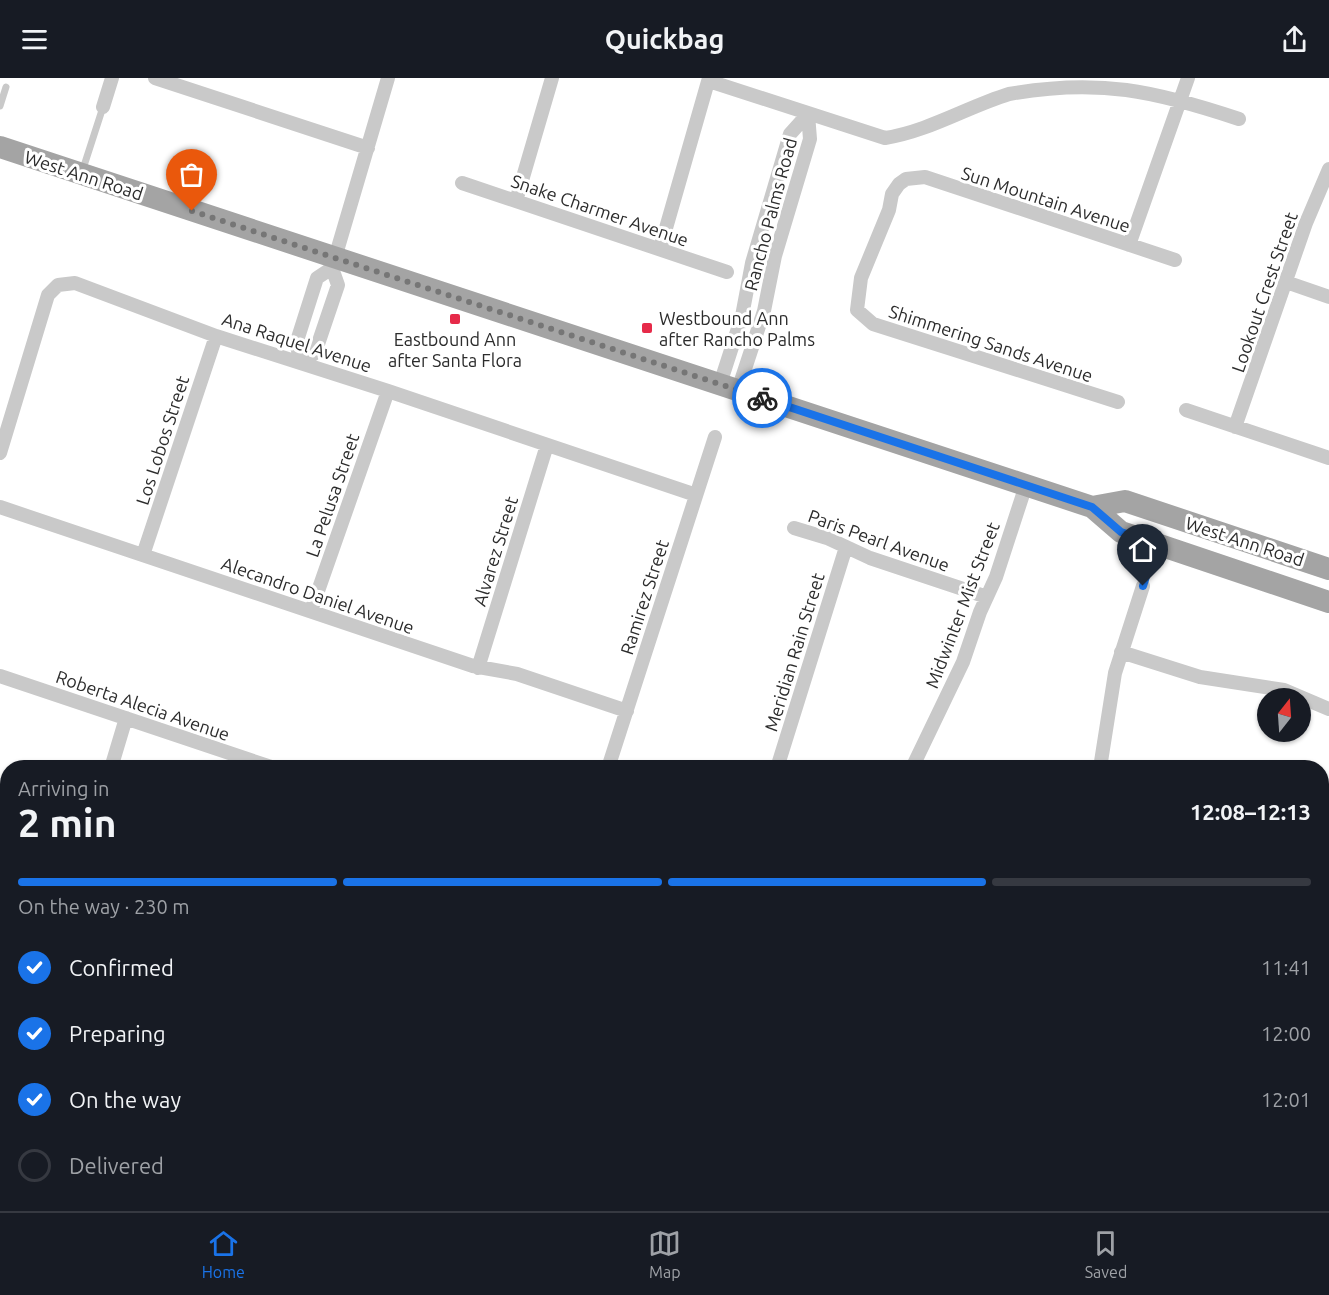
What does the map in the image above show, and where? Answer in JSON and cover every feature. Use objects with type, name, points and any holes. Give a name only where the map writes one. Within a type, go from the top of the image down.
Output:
[{"type":"main road","name":"West Ann Road","points":[[0,147],[333,263],[729,387],[1092,507],[1121,532],[1329,602]]},
{"type":"main road","name":"West Ann Road","points":[[1092,507],[1125,501],[1329,569]]},
{"type":"street","points":[[103,107],[112,78]]},
{"type":"street","points":[[155,78],[368,148]]},
{"type":"street","points":[[333,263],[317,278],[296,344],[302,363],[315,353],[338,285],[333,263],[388,78]]},
{"type":"street","points":[[516,201],[552,78]]},
{"type":"street","points":[[1129,245],[1188,78]]},
{"type":"street","points":[[660,249],[709,80],[885,138],[908,135],[974,106],[1039,82],[1104,80],[1180,100],[1239,120]]},
{"type":"street","name":"Rancho Palms Road","points":[[729,387],[752,263],[790,134],[808,114]]},
{"type":"street","name":"Rancho Palms Road","points":[[729,387],[764,311],[775,256],[810,139],[808,114]]},
{"type":"street","name":"Lookout Crest Street","points":[[1235,427],[1306,223],[1329,169]]},
{"type":"street","name":"Sun Mountain Avenue","points":[[857,310],[857,292],[861,278],[890,210],[892,194],[906,179],[925,177],[1175,260]]},
{"type":"street","name":"Snake Charmer Avenue","points":[[462,183],[727,272]]},
{"type":"street","points":[[1286,282],[1329,297]]},
{"type":"street","name":"Ana Raquel Avenue","points":[[0,453],[48,295],[58,285],[75,283],[216,336],[388,390],[696,495]]},
{"type":"street","name":"Shimmering Sands Avenue","points":[[857,310],[873,324],[1118,402]]},
{"type":"street","name":"Los Lobos Street","points":[[143,555],[216,336]]},
{"type":"street","name":"La Pelusa Street","points":[[311,611],[388,390]]},
{"type":"street","points":[[1186,410],[1329,458]]},
{"type":"street","name":"Ramirez Street","points":[[611,760],[714,436]]},
{"type":"street","name":"Alvarez Street","points":[[478,668],[547,445]]},
{"type":"street","name":"Midwinter Mist Street","points":[[916,760],[963,662],[996,578],[1026,485]]},
{"type":"street","name":"Alecandro Daniel Avenue","points":[[0,507],[478,668],[517,674],[627,711]]},
{"type":"street","name":"Paris Pearl Avenue","points":[[794,528],[870,558],[987,597]]},
{"type":"street","name":"Meridian Rain Street","points":[[779,760],[846,547]]},
{"type":"street","points":[[1101,760],[1110,695],[1121,652],[1143,586]]},
{"type":"street","points":[[1121,652],[1177,671],[1284,690],[1329,709]]},
{"type":"street","name":"Roberta Alecia Avenue","points":[[0,676],[250,760]]},
{"type":"street","points":[[113,760],[126,718]]},
{"type":"lane","points":[[0,106],[6,87]]},
{"type":"lane","points":[[82,174],[103,107]]},
{"type":"lane","points":[[1143,586],[1156,544]]},
{"type":"way so far","points":[[192,211],[762,398]]},
{"type":"place","name":"Eastbound Ann after Santa Flora","points":[[455,319]]},
{"type":"place","name":"Westbound Ann after Rancho Palms","points":[[647,328]]},
{"type":"route","points":[[762,398],[1092,507],[1121,532],[1156,544],[1143,586]]}]
